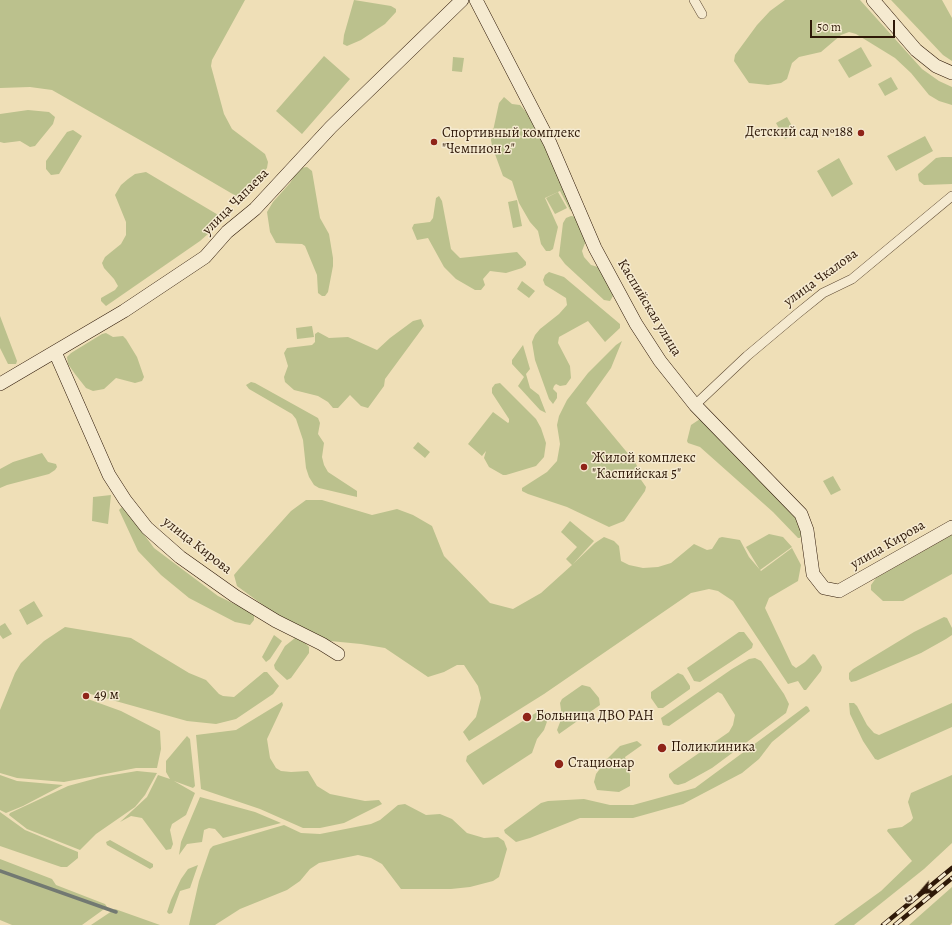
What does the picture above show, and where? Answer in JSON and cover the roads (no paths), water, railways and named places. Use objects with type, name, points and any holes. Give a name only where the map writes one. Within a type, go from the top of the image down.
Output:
[{"type":"street","name":"улица Чапаева","points":[[0,384],[158,290],[205,257],[227,232],[255,209],[331,127],[462,0]]},
{"type":"street","name":"Каспийская улица","points":[[476,0],[552,147],[595,248],[636,324],[660,361],[695,405],[801,514],[807,530],[813,574],[824,588],[839,591]]},
{"type":"street","points":[[694,0],[702,14]]},
{"type":"street","points":[[873,0],[916,50],[936,66],[952,73]]},
{"type":"street","name":"улица Чкалова","points":[[695,405],[747,356],[807,306],[823,293],[852,279],[952,196]]},
{"type":"street","name":"улица Кирова","points":[[55,352],[109,475],[125,500],[147,528],[180,557],[235,596],[276,621],[322,644],[338,654]]},
{"type":"street","name":"улица Кирова","points":[[839,591],[952,528]]},
{"type":"waterway","points":[[0,871],[116,912]]},
{"type":"railway","points":[[883,925],[952,868]]},
{"type":"railway","points":[[895,925],[952,878]]},
{"type":"place","name":"Детский сад №188","points":[[861,133]]},
{"type":"place","name":"Спортивный комплекс \"Чемпион 2\"","points":[[434,142]]},
{"type":"place","name":"Жилой комплекс \"Каспийская 5\"","points":[[584,467]]},
{"type":"place","name":"49 м","points":[[86,696]]},
{"type":"place","name":"Больница ДВО РАН","points":[[527,717]]},
{"type":"place","name":"Поликлиника","points":[[662,748]]},
{"type":"place","name":"Стационар","points":[[559,764]]}]
